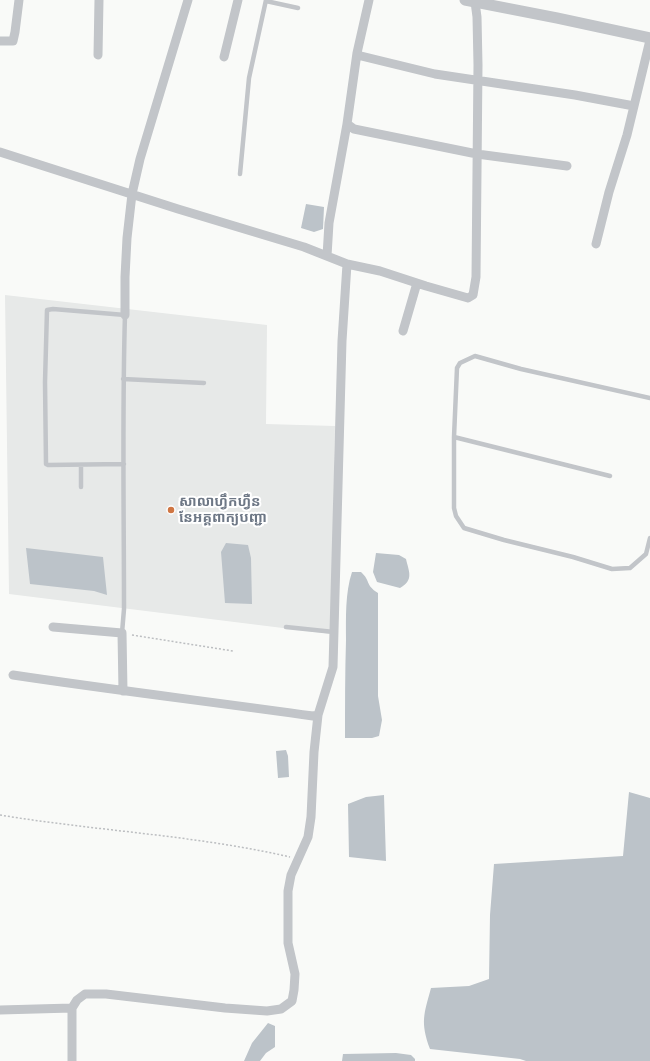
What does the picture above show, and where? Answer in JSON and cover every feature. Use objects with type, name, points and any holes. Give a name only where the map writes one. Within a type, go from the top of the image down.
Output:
[{"type":"street","points":[[0,41],[13,41],[19,0]]},
{"type":"street","points":[[98,55],[99,0]]},
{"type":"street","points":[[125,315],[127,238],[132,194],[140,159],[188,0]]},
{"type":"street","points":[[224,57],[238,0]]},
{"type":"street","points":[[327,256],[329,223],[347,124],[357,55],[369,0]]},
{"type":"street","points":[[0,152],[304,247],[348,264],[380,271],[468,298],[473,295],[476,277],[478,80],[477,17],[470,1]]},
{"type":"street","points":[[470,1],[557,18],[650,39],[627,135],[609,192],[596,244]]},
{"type":"street","points":[[357,55],[435,74],[575,94],[634,106]]},
{"type":"street","points":[[347,124],[354,129],[477,154],[567,166]]},
{"type":"street","points":[[72,1061],[72,1008],[76,1000],[85,994],[120,996],[244,1010],[267,1011],[281,1009],[292,1001],[295,974],[288,943],[287,898],[290,875],[308,837],[312,817],[314,752],[318,715],[333,667],[342,349],[348,264]]},
{"type":"street","points":[[403,331],[416,283]]},
{"type":"street","points":[[53,627],[122,633],[123,691]]},
{"type":"street","points":[[13,675],[313,716],[318,715]]},
{"type":"street","points":[[0,1010],[72,1008]]},
{"type":"lane","points":[[240,174],[249,78],[266,0],[298,8]]},
{"type":"lane","points":[[122,633],[124,609],[124,464],[123,379],[125,315],[53,309],[47,310],[44,382],[45,461],[48,465],[124,464]]},
{"type":"lane","points":[[650,398],[521,369],[475,356],[460,363],[457,368],[454,437],[454,508],[456,516],[464,528],[612,568],[630,568],[646,554],[650,538]]},
{"type":"lane","points":[[123,379],[204,383]]},
{"type":"lane","points":[[454,437],[610,476]]},
{"type":"lane","points":[[80,465],[82,487]]},
{"type":"lane","points":[[286,627],[334,632]]},
{"type":"path","points":[[122,633],[232,651]]},
{"type":"path","points":[[0,815],[182,839],[267,852],[297,859]]},
{"type":"shaded area","points":[[306,204],[324,207],[323,229],[314,232],[301,228]]},
{"type":"shaded area","name":"សាលាហ្វឹកហ្វឺន នែអគ្គពាក្យបញ្ជា","points":[[5,295],[267,325],[266,424],[335,426],[331,634],[9,594]]},
{"type":"shaded area","points":[[226,543],[248,545],[251,558],[252,604],[225,603],[221,552]]},
{"type":"shaded area","points":[[26,548],[103,557],[107,595],[94,591],[30,584]]},
{"type":"shaded area","points":[[376,553],[399,555],[406,559],[409,579],[404,585],[400,588],[377,582],[373,572]]},
{"type":"shaded area","points":[[352,572],[361,572],[371,588],[378,593],[378,696],[382,720],[379,736],[372,738],[345,738],[346,606]]},
{"type":"shaded area","points":[[286,750],[288,756],[289,777],[278,778],[276,751]]},
{"type":"shaded area","points":[[629,792],[650,798],[650,1061],[526,1061],[520,1059],[430,1049],[425,1032],[424,1018],[431,988],[469,986],[489,979],[490,915],[494,864],[623,856]]},
{"type":"shaded area","points":[[384,795],[386,861],[349,857],[348,804],[366,797]]},
{"type":"shaded area","points":[[268,1023],[275,1026],[275,1047],[266,1053],[260,1061],[244,1061],[252,1043]]},
{"type":"shaded area","points":[[396,1053],[411,1055],[415,1061],[342,1061],[343,1054]]},
{"type":"place","name":"សាលាហ្វឹកហ្វឺន នែអគ្គពាក្យបញ្ជា","points":[[171,510]]}]
